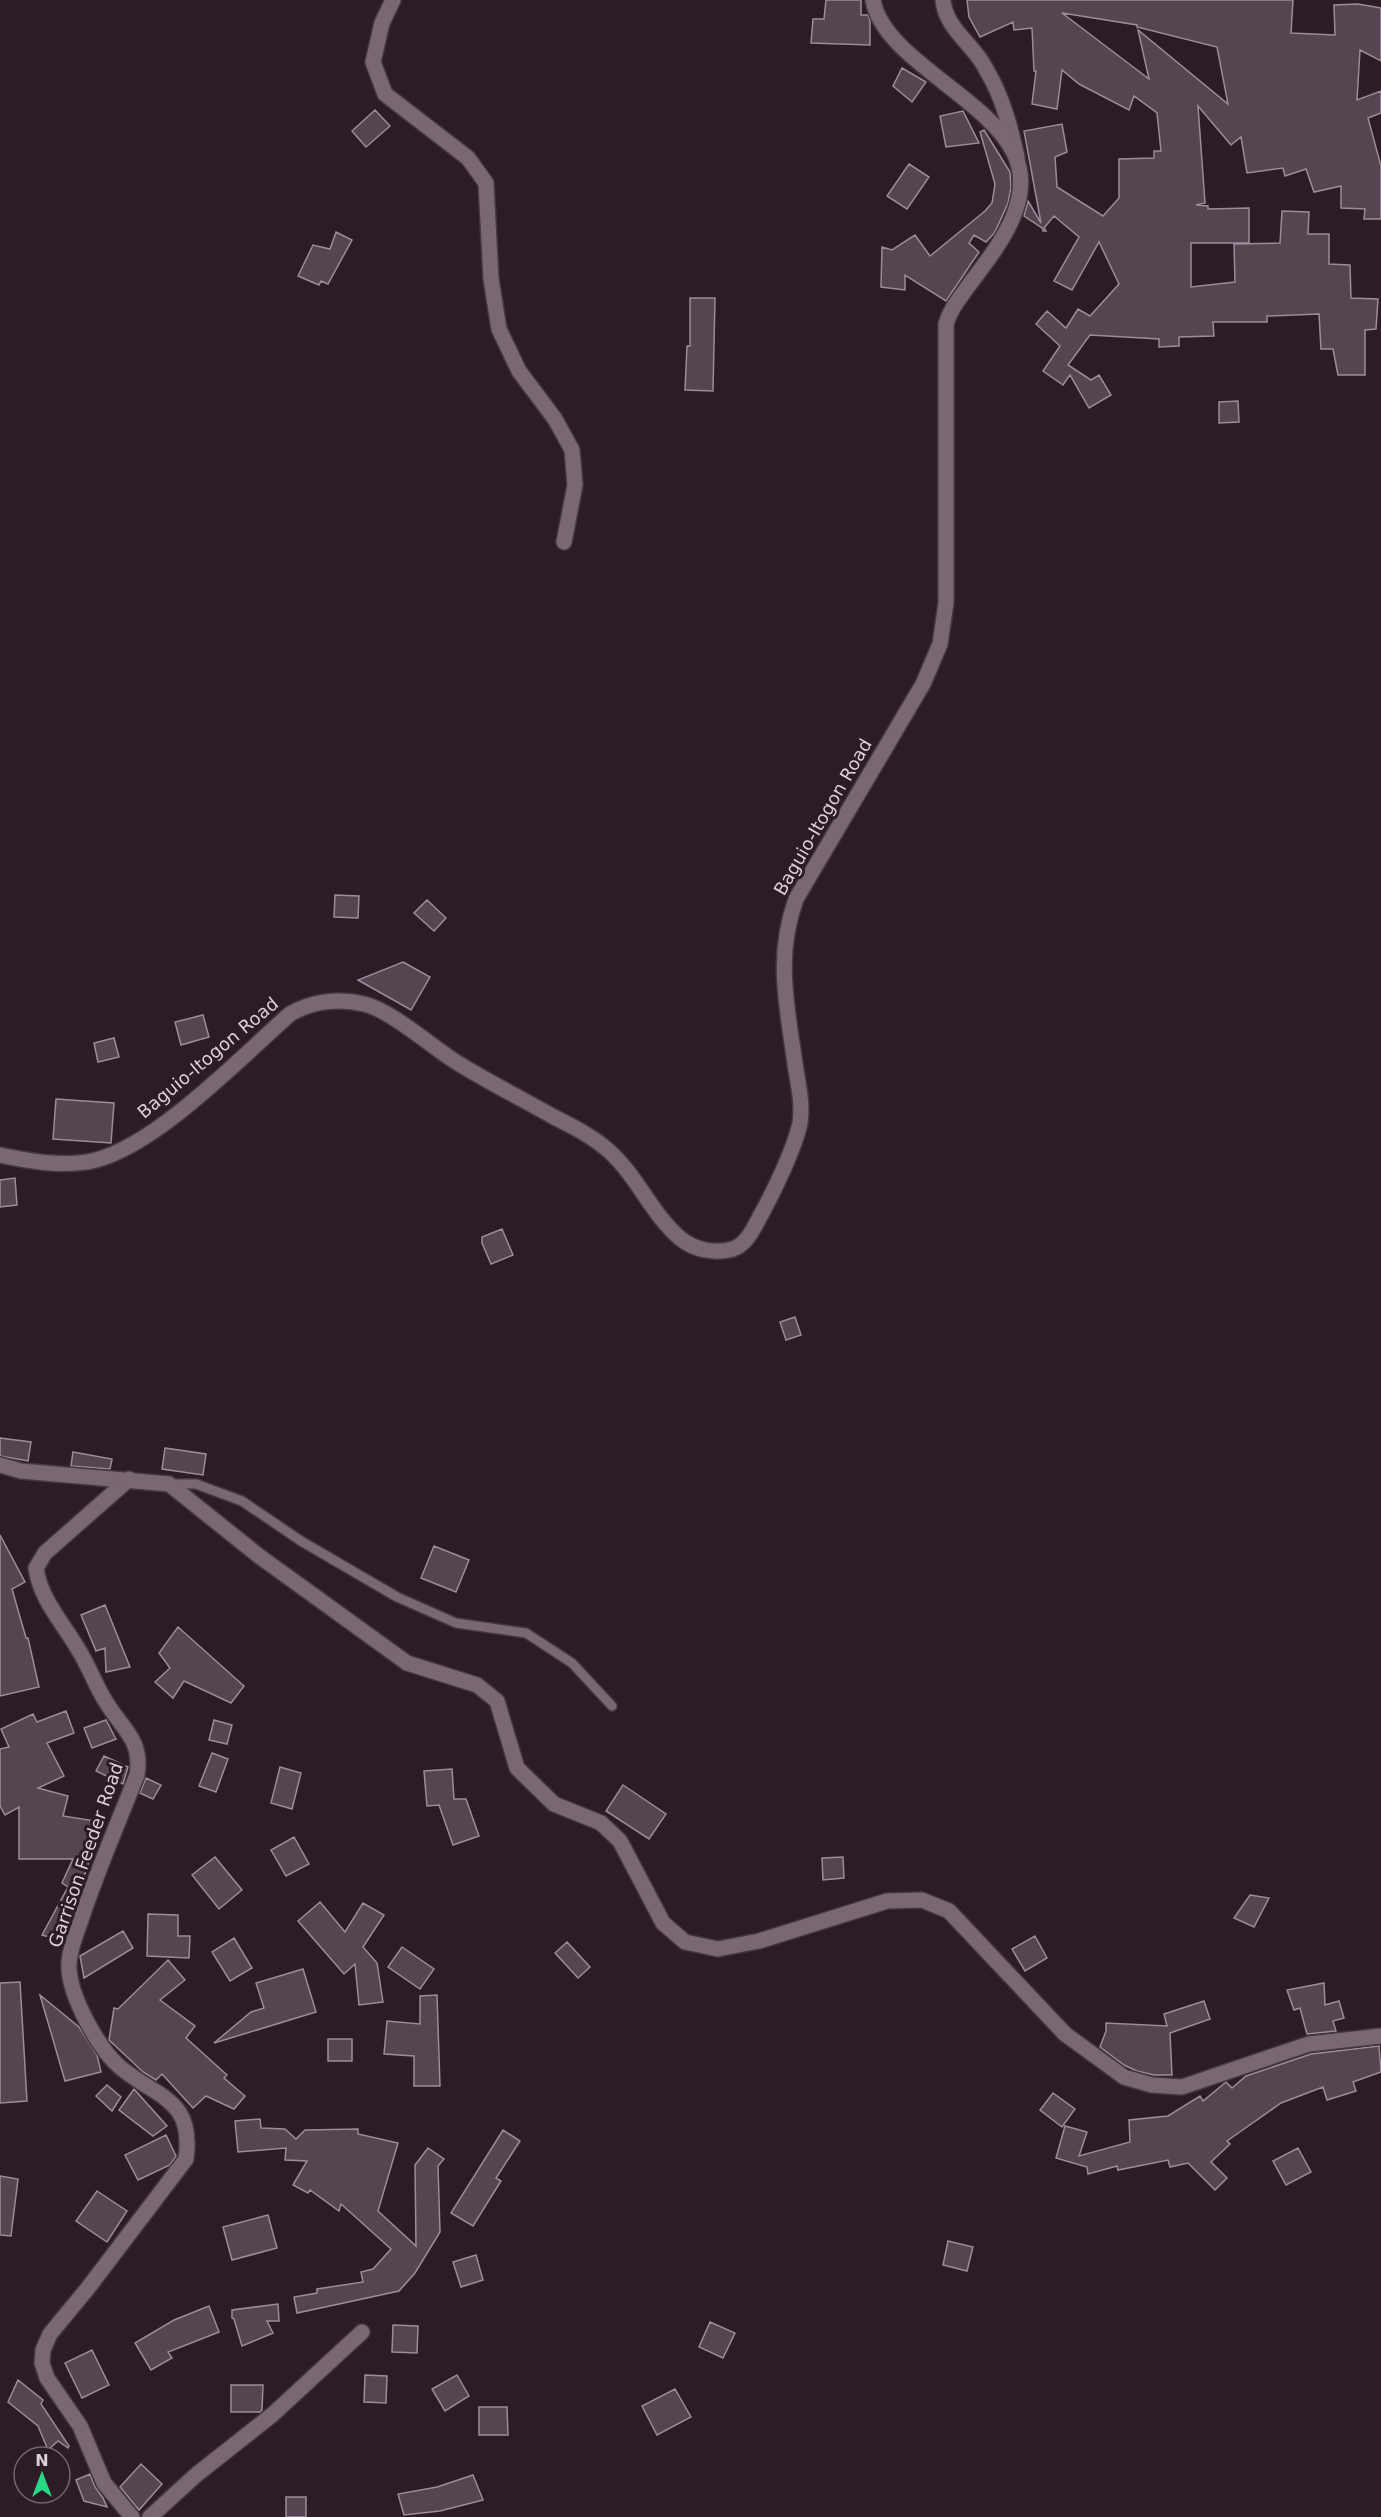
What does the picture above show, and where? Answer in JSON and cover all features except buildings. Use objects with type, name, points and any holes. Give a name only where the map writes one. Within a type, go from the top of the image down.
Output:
[{"type":"street","points":[[393,0],[382,23],[374,62],[385,94],[468,158],[486,183],[491,279],[499,329],[519,371],[555,419],[572,450],[575,485],[564,542]]},
{"type":"street","points":[[873,0],[875,13],[890,35],[966,99],[994,126],[1012,148],[1018,160]]},
{"type":"street","name":"Baguio-Itogon Road","points":[[0,1155],[35,1162],[75,1163],[96,1160],[121,1150],[167,1122],[290,1014],[312,1004],[340,1001],[367,1005],[406,1027],[453,1060],[591,1137],[628,1169],[664,1220],[680,1238],[695,1248],[721,1251],[735,1249],[745,1242],[764,1208],[800,1122],[800,1094],[783,976],[783,955],[788,920],[796,899],[923,684],[940,644],[946,603],[946,324],[952,308],[994,252],[1012,222],[1019,190],[1018,160],[1010,123],[994,83],[977,55],[951,25],[943,0]]},
{"type":"street","points":[[0,1465],[21,1470],[169,1484],[259,1556],[406,1663],[477,1685],[497,1701],[517,1768],[554,1804],[601,1823],[621,1841],[663,1923],[685,1942],[718,1949],[759,1941],[888,1900],[922,1900],[949,1911],[1065,2034],[1124,2077],[1152,2085],[1182,2087],[1310,2044],[1381,2036]]},
{"type":"street","name":"Garrison Feeder Road","points":[[129,1479],[45,1553],[36,1568],[41,1590],[80,1651],[111,1711],[132,1738],[140,1760],[137,1775],[89,1897],[74,1942],[69,1968],[76,1996],[100,2046],[121,2068],[176,2107],[187,2124],[189,2140],[186,2159],[50,2334],[43,2350],[42,2363],[48,2378],[80,2426],[104,2482],[132,2517]]},
{"type":"street","points":[[150,2517],[196,2475],[272,2415],[362,2332]]},
{"type":"lane","points":[[169,1484],[196,1484],[242,1501],[301,1541],[397,1597],[456,1623],[526,1633],[572,1663],[612,1706]]}]
